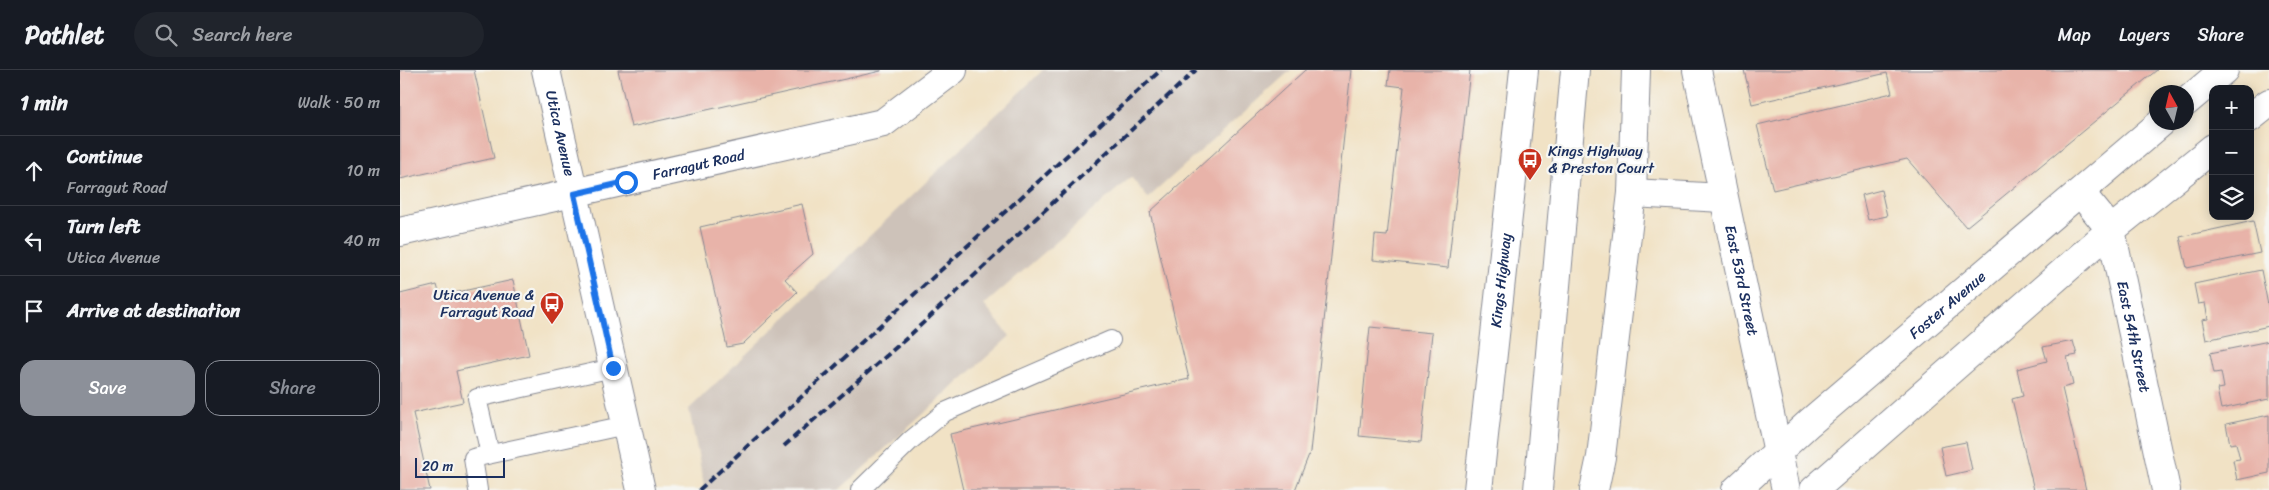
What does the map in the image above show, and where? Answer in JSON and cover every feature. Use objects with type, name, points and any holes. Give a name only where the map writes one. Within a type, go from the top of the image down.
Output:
[{"type":"street","name":"Utica Avenue","points":[[546,70],[641,490]]},
{"type":"street","name":"Kings Highway","points":[[1478,490],[1524,70]]},
{"type":"street","points":[[1538,490],[1575,70]]},
{"type":"street","points":[[1594,490],[1601,457],[1632,193],[1636,70]]},
{"type":"street","name":"East 53rd Street","points":[[1696,70],[1786,490]]},
{"type":"street","points":[[2194,95],[2224,70]]},
{"type":"street","name":"Farragut Road","points":[[400,232],[883,123],[947,73]]},
{"type":"street","points":[[2254,115],[2269,102]]},
{"type":"street","name":"Foster Avenue","points":[[1736,490],[1777,450],[2153,130]]},
{"type":"street","points":[[1814,490],[2111,230],[2209,151]]},
{"type":"street","name":"East 54th Street","points":[[2080,192],[2111,230],[2166,490]]},
{"type":"street","points":[[1632,193],[1724,198]]},
{"type":"lane","points":[[860,490],[910,440],[945,412],[1111,340]]},
{"type":"lane","points":[[490,454],[477,398],[613,368]]},
{"type":"lane","points":[[478,490],[473,458],[626,425]]},
{"type":"shaded area","points":[[1043,70],[1291,70],[1148,198],[1131,177],[984,305],[1010,336],[839,490],[705,490],[689,409]]},
{"type":"building","points":[[400,70],[474,70],[494,158],[400,179]]},
{"type":"building","points":[[618,70],[881,70],[881,71],[631,127]]},
{"type":"building","points":[[1305,70],[1351,70],[1310,452],[1295,490],[963,490],[950,434],[1189,379],[1150,212]]},
{"type":"building","points":[[1390,70],[1470,70],[1448,268],[1373,260],[1375,235],[1387,236],[1404,87],[1388,85]]},
{"type":"building","points":[[1744,70],[2157,70],[1966,227],[1907,159],[1773,190],[1757,125],[1892,93],[1887,73],[1752,104]]},
{"type":"building","points":[[1881,190],[1887,216],[1868,220],[1862,195]]},
{"type":"building","points":[[802,204],[813,254],[785,279],[797,292],[743,344],[727,347],[700,227]]},
{"type":"building","points":[[2253,221],[2260,253],[2187,268],[2180,237]]},
{"type":"building","points":[[2261,270],[2269,310],[2269,326],[2206,340],[2202,320],[2208,319],[2205,303],[2198,304],[2194,284]]},
{"type":"building","points":[[513,280],[529,355],[456,371],[463,402],[413,413],[430,490],[400,490],[400,294],[437,285],[440,296]]},
{"type":"building","points":[[1370,327],[1432,333],[1421,442],[1359,436]]},
{"type":"building","points":[[2073,341],[2077,355],[2067,357],[2073,385],[2062,388],[2086,490],[2034,490],[2012,399],[2023,396],[2017,369],[2047,361],[2043,347]]},
{"type":"building","points":[[2269,341],[2269,399],[2221,409],[2217,389],[2224,388],[2221,372],[2214,373],[2210,353]]},
{"type":"building","points":[[2269,415],[2269,473],[2237,480],[2233,460],[2240,459],[2236,443],[2230,444],[2226,424]]},
{"type":"building","points":[[1966,442],[1972,470],[1946,476],[1940,447]]},
{"type":"railway","points":[[699,490],[1161,70]]},
{"type":"railway","points":[[784,446],[909,336],[1196,70]]},
{"type":"place","name":"Kings Highway & Preston Court","points":[[1530,181]]},
{"type":"place","name":"Utica Avenue & Farragut Road","points":[[552,325]]},
{"type":"route","points":[[613,368],[574,194],[626,182]]}]
